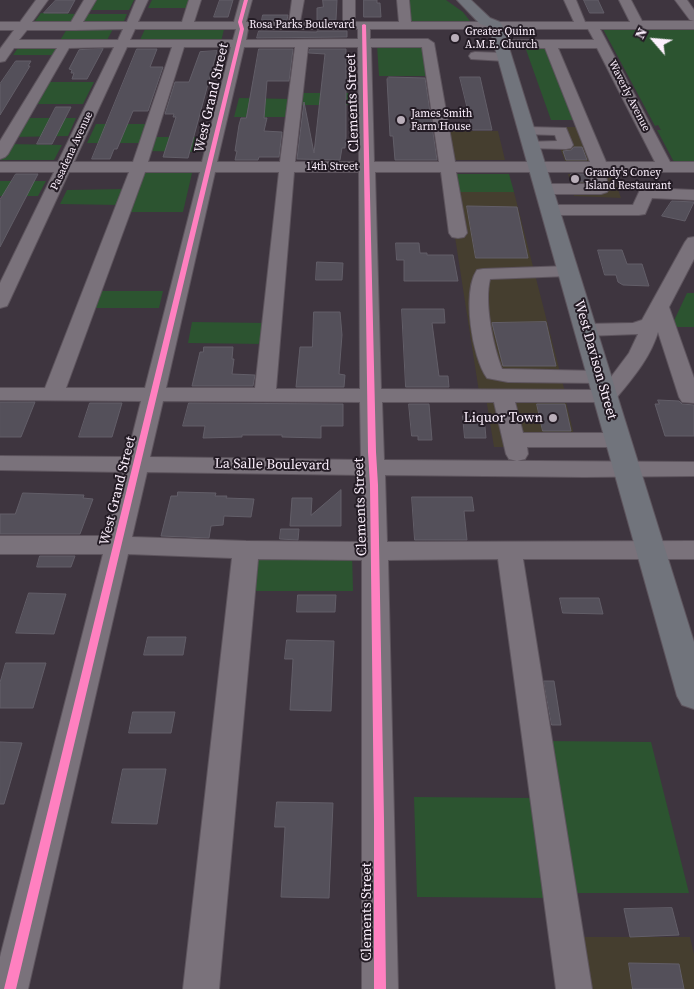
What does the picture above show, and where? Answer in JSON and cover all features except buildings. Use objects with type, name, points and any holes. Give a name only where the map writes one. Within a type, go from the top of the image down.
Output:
[{"type":"highway","points":[[464,0],[485,21],[495,18]]},
{"type":"highway","name":"West Davison Street","points":[[495,18],[694,696]]},
{"type":"street","points":[[0,58],[42,0]]},
{"type":"street","points":[[75,26],[90,0]]},
{"type":"street","name":"Pasadena Avenue","points":[[0,302],[132,26],[131,22],[142,0]]},
{"type":"street","points":[[187,25],[196,0]]},
{"type":"street","name":"West Grand Street","points":[[10,989],[155,394],[242,25],[240,22],[246,0]]},
{"type":"street","points":[[294,25],[298,0]]},
{"type":"street","name":"Clements Street","points":[[349,0],[381,31],[368,167],[371,395],[374,467],[380,989]]},
{"type":"street","points":[[381,31],[403,0]]},
{"type":"street","name":"Waverly Avenue","points":[[570,0],[602,44],[665,167]]},
{"type":"street","points":[[624,0],[638,25]]},
{"type":"street","points":[[682,0],[694,18]]},
{"type":"street","name":"Rosa Parks Boulevard","points":[[0,26],[294,25],[381,31],[495,18],[587,25],[694,25]]},
{"type":"street","points":[[10,44],[302,44],[381,31],[428,43],[458,233]]},
{"type":"street","points":[[430,34],[430,39],[434,41],[437,56]]},
{"type":"street","points":[[0,154],[65,44]]},
{"type":"street","points":[[53,394],[138,167],[179,44]]},
{"type":"street","points":[[265,395],[287,167],[302,44]]},
{"type":"street","points":[[547,200],[601,189],[598,167],[550,44]]},
{"type":"street","points":[[474,52],[550,44],[602,44]]},
{"type":"street","name":"14th Street","points":[[0,167],[694,167]]},
{"type":"street","points":[[625,167],[627,174],[646,193],[694,195]]},
{"type":"street","points":[[547,200],[639,210],[646,193]]},
{"type":"street","points":[[0,394],[504,395],[603,387],[631,365],[649,335],[654,315],[694,244]]},
{"type":"street","points":[[568,270],[483,274],[479,279],[478,288],[482,333],[490,367],[494,374],[603,387]]},
{"type":"street","points":[[586,330],[634,329],[654,315]]},
{"type":"street","points":[[654,315],[690,397],[694,397]]},
{"type":"street","points":[[504,395],[521,468]]},
{"type":"street","points":[[513,440],[619,440]]},
{"type":"street","name":"La Salle Boulevard","points":[[0,463],[694,469]]},
{"type":"street","points":[[1,547],[118,545],[246,550],[694,550]]},
{"type":"street","points":[[200,989],[246,550]]},
{"type":"street","points":[[509,550],[574,989]]},
{"type":"shaded area","points":[[552,127],[580,127],[595,161],[565,161]]},
{"type":"shaded area","points":[[447,131],[498,131],[505,160],[451,160]]},
{"type":"shaded area","points":[[568,174],[613,174],[621,198],[574,196]]},
{"type":"shaded area","points":[[457,192],[514,192],[565,392],[479,392],[455,237]]},
{"type":"shaded area","points":[[486,398],[565,398],[577,447],[494,447]]},
{"type":"shaded area","points":[[576,937],[690,937],[694,954],[694,989],[584,989]]},
{"type":"green space","points":[[94,0],[134,0],[129,10],[88,10]]},
{"type":"green space","points":[[152,0],[192,0],[189,8],[148,8]]},
{"type":"green space","points":[[406,0],[446,0],[463,12],[470,21],[409,21]]},
{"type":"green space","points":[[41,13],[78,14],[74,21],[35,21]]},
{"type":"green space","points":[[85,14],[127,14],[124,21],[81,21]]},
{"type":"green space","points":[[67,29],[113,29],[106,42],[59,42]]},
{"type":"green space","points":[[145,29],[224,29],[221,42],[139,42]]},
{"type":"green space","points":[[603,29],[694,29],[694,162],[674,162],[657,130],[661,130],[658,125],[655,126]]},
{"type":"green space","points":[[524,44],[548,44],[578,120],[551,120]]},
{"type":"green space","points":[[20,45],[60,45],[54,55],[13,55]]},
{"type":"green space","points":[[377,45],[424,45],[429,76],[379,76]]},
{"type":"green space","points":[[44,82],[94,82],[83,104],[32,104]]},
{"type":"green space","points":[[302,93],[352,93],[352,105],[301,105]]},
{"type":"green space","points":[[239,98],[291,99],[289,117],[234,117]]},
{"type":"green space","points":[[23,118],[76,118],[68,136],[13,137]]},
{"type":"green space","points":[[96,124],[146,124],[140,143],[87,143]]},
{"type":"green space","points":[[151,137],[203,137],[199,152],[147,151]]},
{"type":"green space","points":[[10,144],[62,145],[54,160],[1,160]]},
{"type":"green space","points":[[140,173],[192,173],[183,212],[126,212]]},
{"type":"green space","points":[[454,174],[509,174],[514,192],[457,192]]},
{"type":"green space","points":[[0,181],[46,181],[38,196],[0,196]]},
{"type":"green space","points":[[125,189],[119,205],[60,204],[67,190]]},
{"type":"green space","points":[[98,291],[163,291],[159,308],[92,308]]},
{"type":"green space","points":[[687,293],[694,293],[694,327],[671,327]]},
{"type":"green space","points":[[192,322],[267,323],[264,344],[188,343]]},
{"type":"green space","points":[[259,552],[352,552],[353,591],[254,591]]},
{"type":"green space","points":[[546,741],[651,742],[689,893],[569,893]]},
{"type":"green space","points":[[414,797],[535,798],[548,898],[417,897]]},
{"type":"cycle path","points":[[10,989],[242,29],[240,22],[246,0]]},
{"type":"cycle path","points":[[364,25],[374,485],[380,989]]},
{"type":"place","name":"Greater Quinn A.M.E. Church","points":[[455,38]]},
{"type":"place","name":"James Smith Farm House","points":[[401,120]]},
{"type":"place","name":"Grandy's Coney Island Restaurant","points":[[575,179]]},
{"type":"place","name":"Liquor Town","points":[[553,418]]}]
